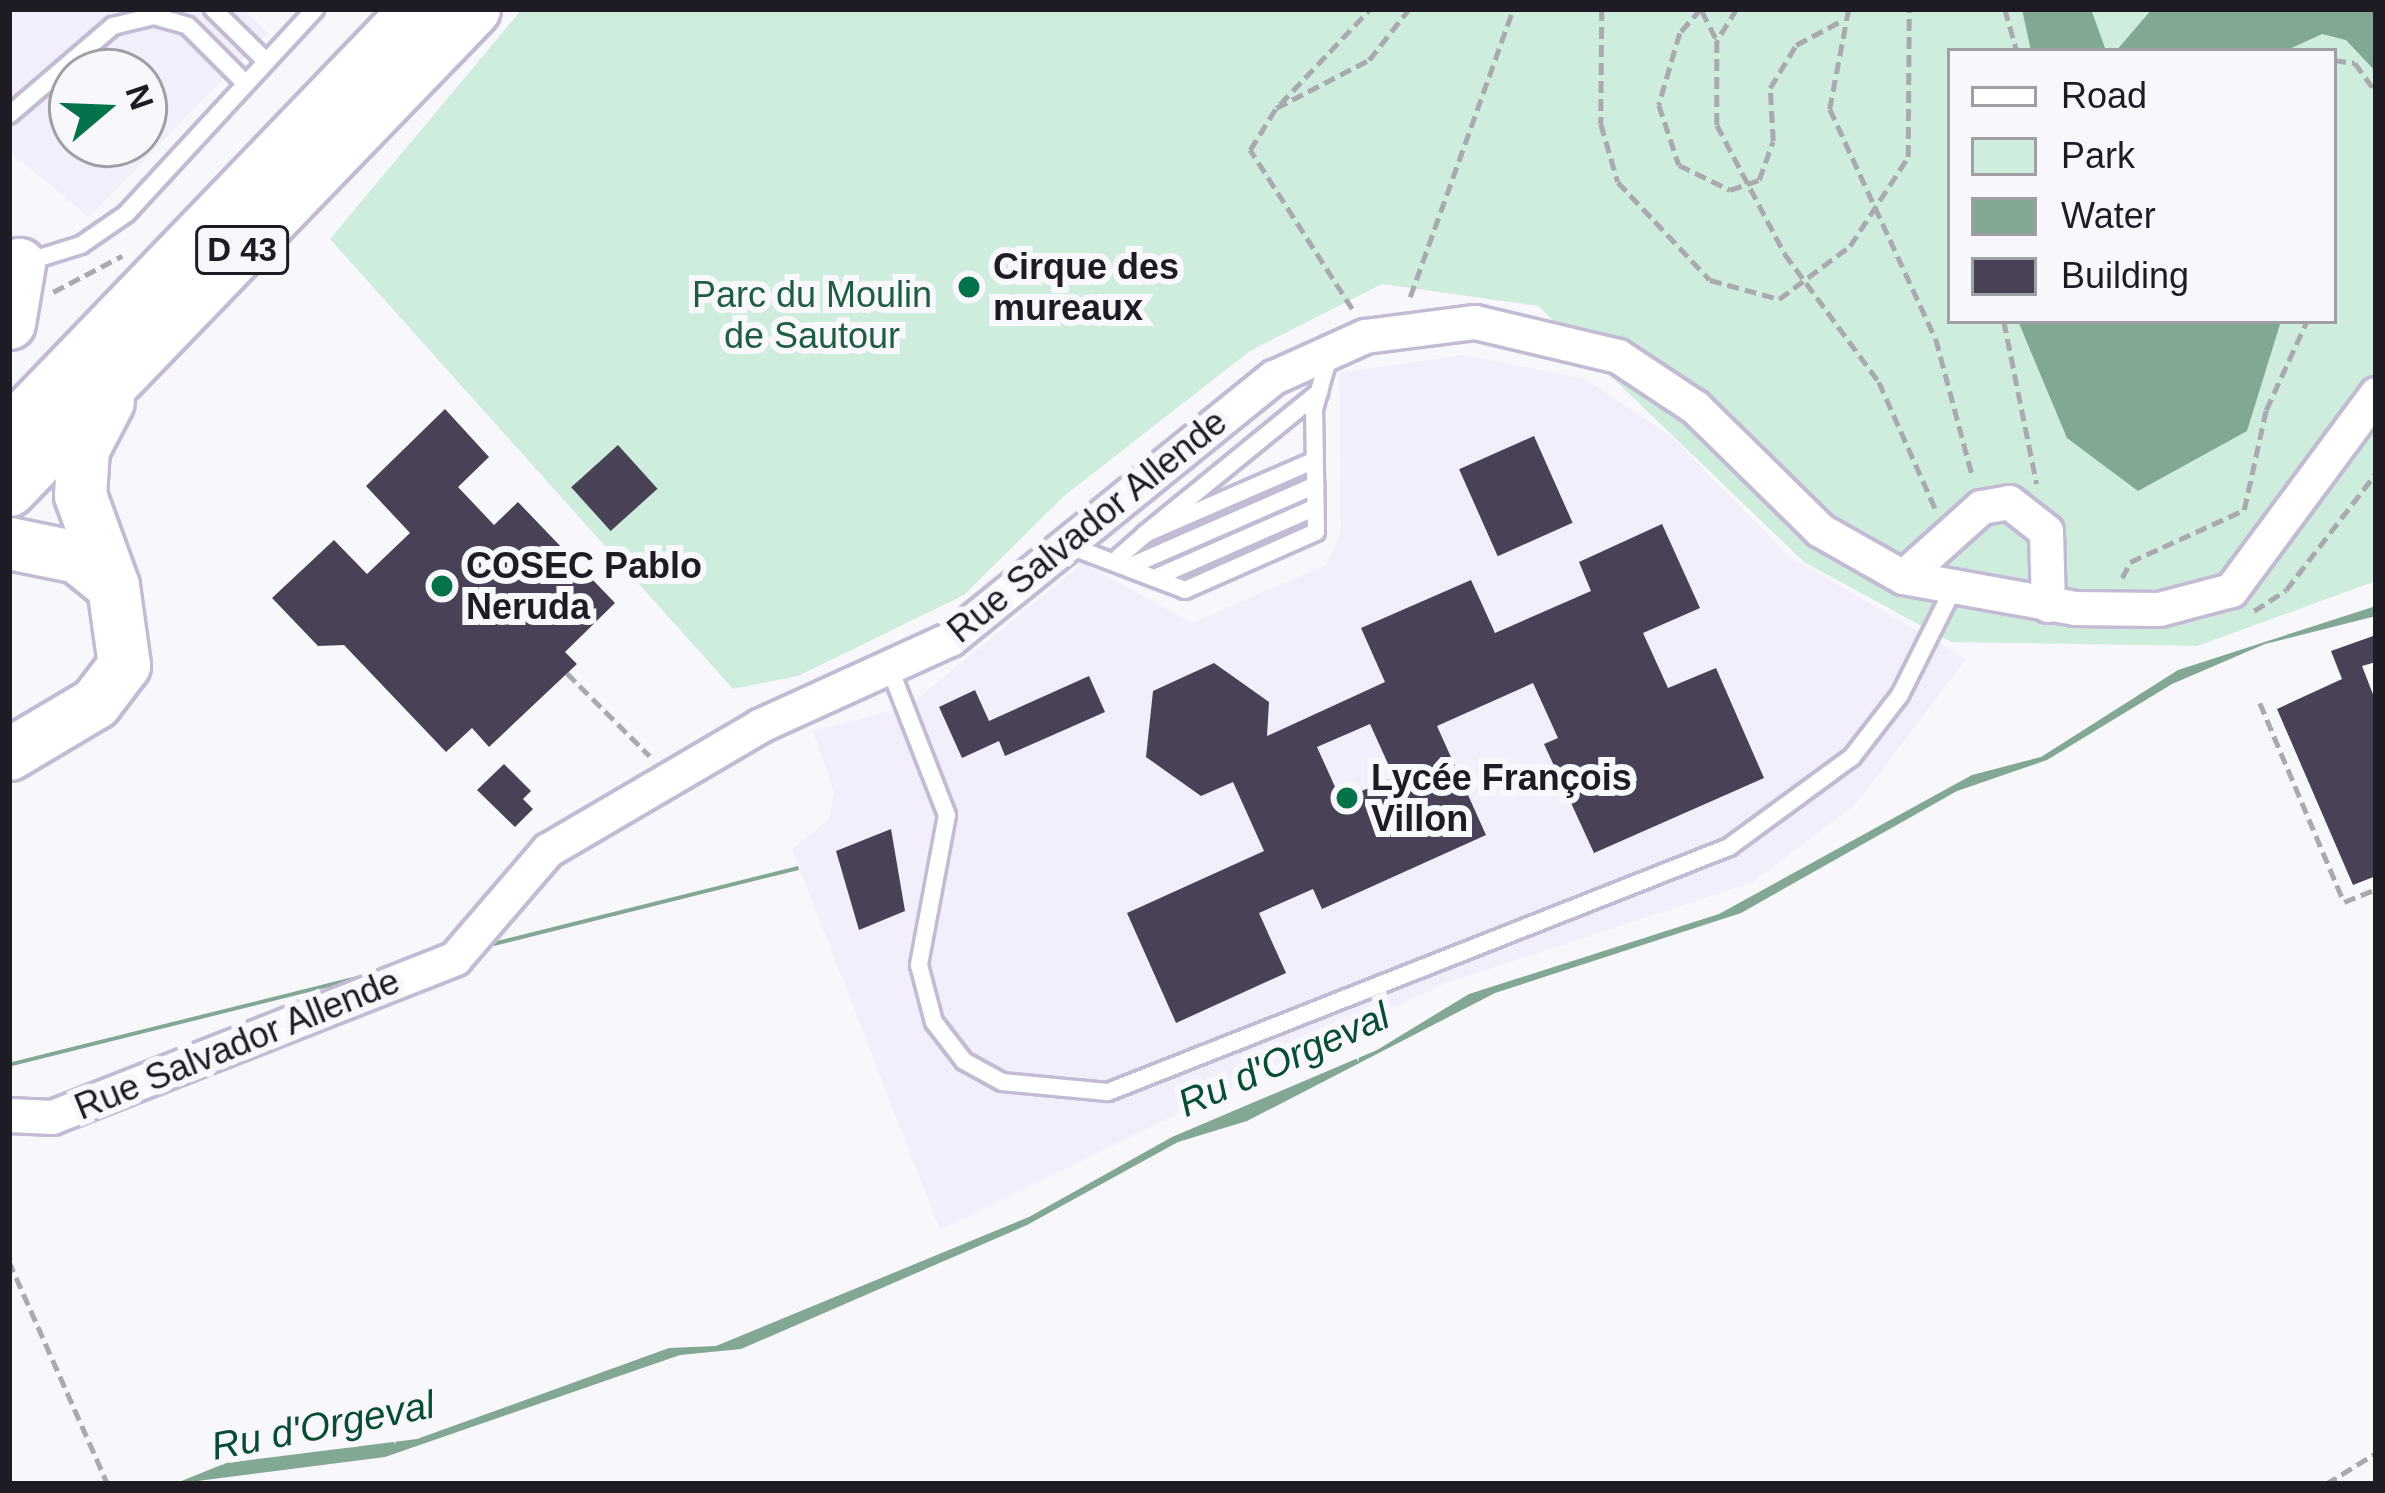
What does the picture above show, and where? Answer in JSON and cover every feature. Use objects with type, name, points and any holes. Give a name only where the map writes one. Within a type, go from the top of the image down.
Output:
[{"type":"main road","name":"D 43","points":[[9,431],[416,9]]},
{"type":"main road","name":"D 43","points":[[9,490],[474,9]]},
{"type":"main road","points":[[9,323],[14,267]]},
{"type":"main road","points":[[9,754],[95,703],[124,665],[113,586],[80,495],[83,449],[117,379]]},
{"type":"main road","points":[[9,542],[77,557],[113,586]]},
{"type":"street","name":"Rue Salvador Allende","points":[[9,1114],[52,1117],[455,958],[548,850],[663,782],[950,639],[1274,376],[1365,336],[1400,327],[1474,322],[1618,356],[1695,406],[1820,530],[1903,577],[2048,605],[2123,609],[2200,604],[2231,590],[2376,394]]},
{"type":"street","points":[[1903,577],[1949,542],[1981,507],[2032,510],[2046,531],[2048,605]]},
{"type":"lane","points":[[213,9],[266,61]]},
{"type":"lane","points":[[14,267],[81,245],[126,214],[315,9]]},
{"type":"lane","points":[[9,115],[133,19],[188,26],[245,83]]},
{"type":"lane","points":[[1070,546],[1127,560],[1159,576],[1316,507],[1318,392],[1331,349]]},
{"type":"lane","points":[[1127,560],[1145,534],[1318,392]]},
{"type":"lane","points":[[1145,534],[1315,460]]},
{"type":"lane","points":[[1127,560],[1316,485]]},
{"type":"lane","points":[[890,669],[947,815],[919,965],[934,1022],[964,1061],[1002,1082],[1108,1092],[1729,847],[1852,757],[1900,695],[1953,589]]},
{"type":"path","points":[[1365,336],[1326,255],[1250,150],[1276,107],[1370,9]]},
{"type":"path","points":[[1276,107],[1369,60],[1409,9]]},
{"type":"path","points":[[1400,327],[1514,9]]},
{"type":"path","points":[[1602,9],[1601,124],[1618,182],[1710,280],[1749,298],[1810,286],[1873,211],[1915,131],[1909,9]]},
{"type":"path","points":[[1718,41],[1737,9]]},
{"type":"path","points":[[1849,9],[1840,21],[1796,45],[1770,88],[1773,141],[1760,180],[1745,185],[1730,190],[1679,165],[1659,105],[1680,33],[1702,10],[1718,41],[1717,125],[1745,185],[1879,382],[1949,542]]},
{"type":"path","points":[[2005,9],[2016,48]]},
{"type":"path","points":[[1840,21],[1830,110],[1936,339],[1981,507]]},
{"type":"path","points":[[2337,60],[2355,63],[2376,92]]},
{"type":"path","points":[[2005,324],[2046,531]]},
{"type":"path","points":[[2123,609],[2116,587],[2130,562],[2244,510],[2266,410],[2306,324]]},
{"type":"path","points":[[567,673],[663,782]]},
{"type":"path","points":[[2260,703],[2344,902],[2376,889]]},
{"type":"path","points":[[9,1261],[108,1484]]},
{"type":"path","points":[[2326,1484],[2376,1453]]},
{"type":"shaded area","points":[[9,9],[243,9],[268,33],[168,136],[168,48],[48,48],[48,168],[137,168],[89,217],[9,151]]},
{"type":"shaded area","name":"Lycée François Villon","points":[[1462,355],[1585,379],[1671,436],[1787,555],[1966,659],[1856,804],[1751,883],[1443,984],[940,1230],[792,849],[829,820],[834,792],[813,731],[907,707],[1083,563],[1192,623],[1326,565],[1341,533],[1339,373]]},
{"type":"green space","name":"Parc du Moulin de Sautour","points":[[522,9],[2376,9],[2376,581],[2197,646],[1951,642],[1804,562],[1538,306],[1382,284],[1250,351],[1064,496],[964,595],[798,676],[733,689],[330,239]]},
{"type":"water","points":[[2022,9],[2091,9],[2105,48],[2030,48]]},
{"type":"water","points":[[2152,9],[2376,9],[2376,72],[2346,40],[2322,34],[2292,48],[2119,48]]},
{"type":"water","points":[[2019,324],[2280,324],[2247,431],[2138,491],[2067,438]]},
{"type":"water","points":[[2376,606],[2376,616],[2265,644],[2172,684],[2047,760],[1957,791],[1741,913],[1495,993],[1247,1121],[1178,1142],[1027,1225],[741,1349],[680,1355],[385,1457],[174,1484],[226,1463],[417,1439],[669,1348],[716,1346],[1029,1217],[1172,1137],[1377,1050],[1469,994],[1719,914],[1972,775],[2041,757],[2178,670]]},
{"type":"water","points":[[798,866],[799,870],[9,1067],[9,1063]]},
{"type":"building","name":"COSEC Pablo Neruda","points":[[445,409],[489,457],[458,487],[494,525],[518,502],[615,603],[565,652],[577,664],[489,747],[472,728],[446,752],[344,645],[318,646],[272,598],[334,540],[367,574],[410,533],[366,486]]},
{"type":"building","points":[[1534,436],[1573,523],[1498,556],[1459,469]]},
{"type":"building","points":[[618,445],[657,489],[611,531],[571,487]]},
{"type":"building","name":"Lycée François Villon","points":[[1662,524],[1700,608],[1643,633],[1668,688],[1716,668],[1764,778],[1594,853],[1544,744],[1558,738],[1533,683],[1437,726],[1486,835],[1322,909],[1313,889],[1259,913],[1286,973],[1176,1023],[1127,913],[1264,851],[1233,782],[1201,796],[1146,757],[1153,691],[1214,663],[1269,702],[1267,736],[1385,682],[1361,628],[1471,580],[1495,633],[1591,591],[1579,562]],"holes":[[[1370,724],[1394,777],[1341,800],[1317,747]]]},
{"type":"building","points":[[2376,635],[2376,662],[2362,666],[2376,702],[2376,876],[2353,885],[2277,709],[2342,679],[2331,651]]},
{"type":"building","points":[[1089,676],[1105,712],[1005,756],[999,741],[962,758],[939,707],[975,690],[989,721]]},
{"type":"building","points":[[504,764],[531,791],[523,799],[533,809],[515,827],[477,790]]},
{"type":"building","points":[[891,829],[905,911],[859,930],[836,851]]},
{"type":"place","name":"Cirque des mureaux","points":[[969,287]]},
{"type":"place","name":"COSEC Pablo Neruda","points":[[442,586]]},
{"type":"place","name":"Lycée François Villon","points":[[1347,798]]},
{"type":"water label","name":"Ru d'Orgeval","points":[[1284,1060]]},
{"type":"water label","name":"Ru d'Orgeval","points":[[323,1426]]}]
